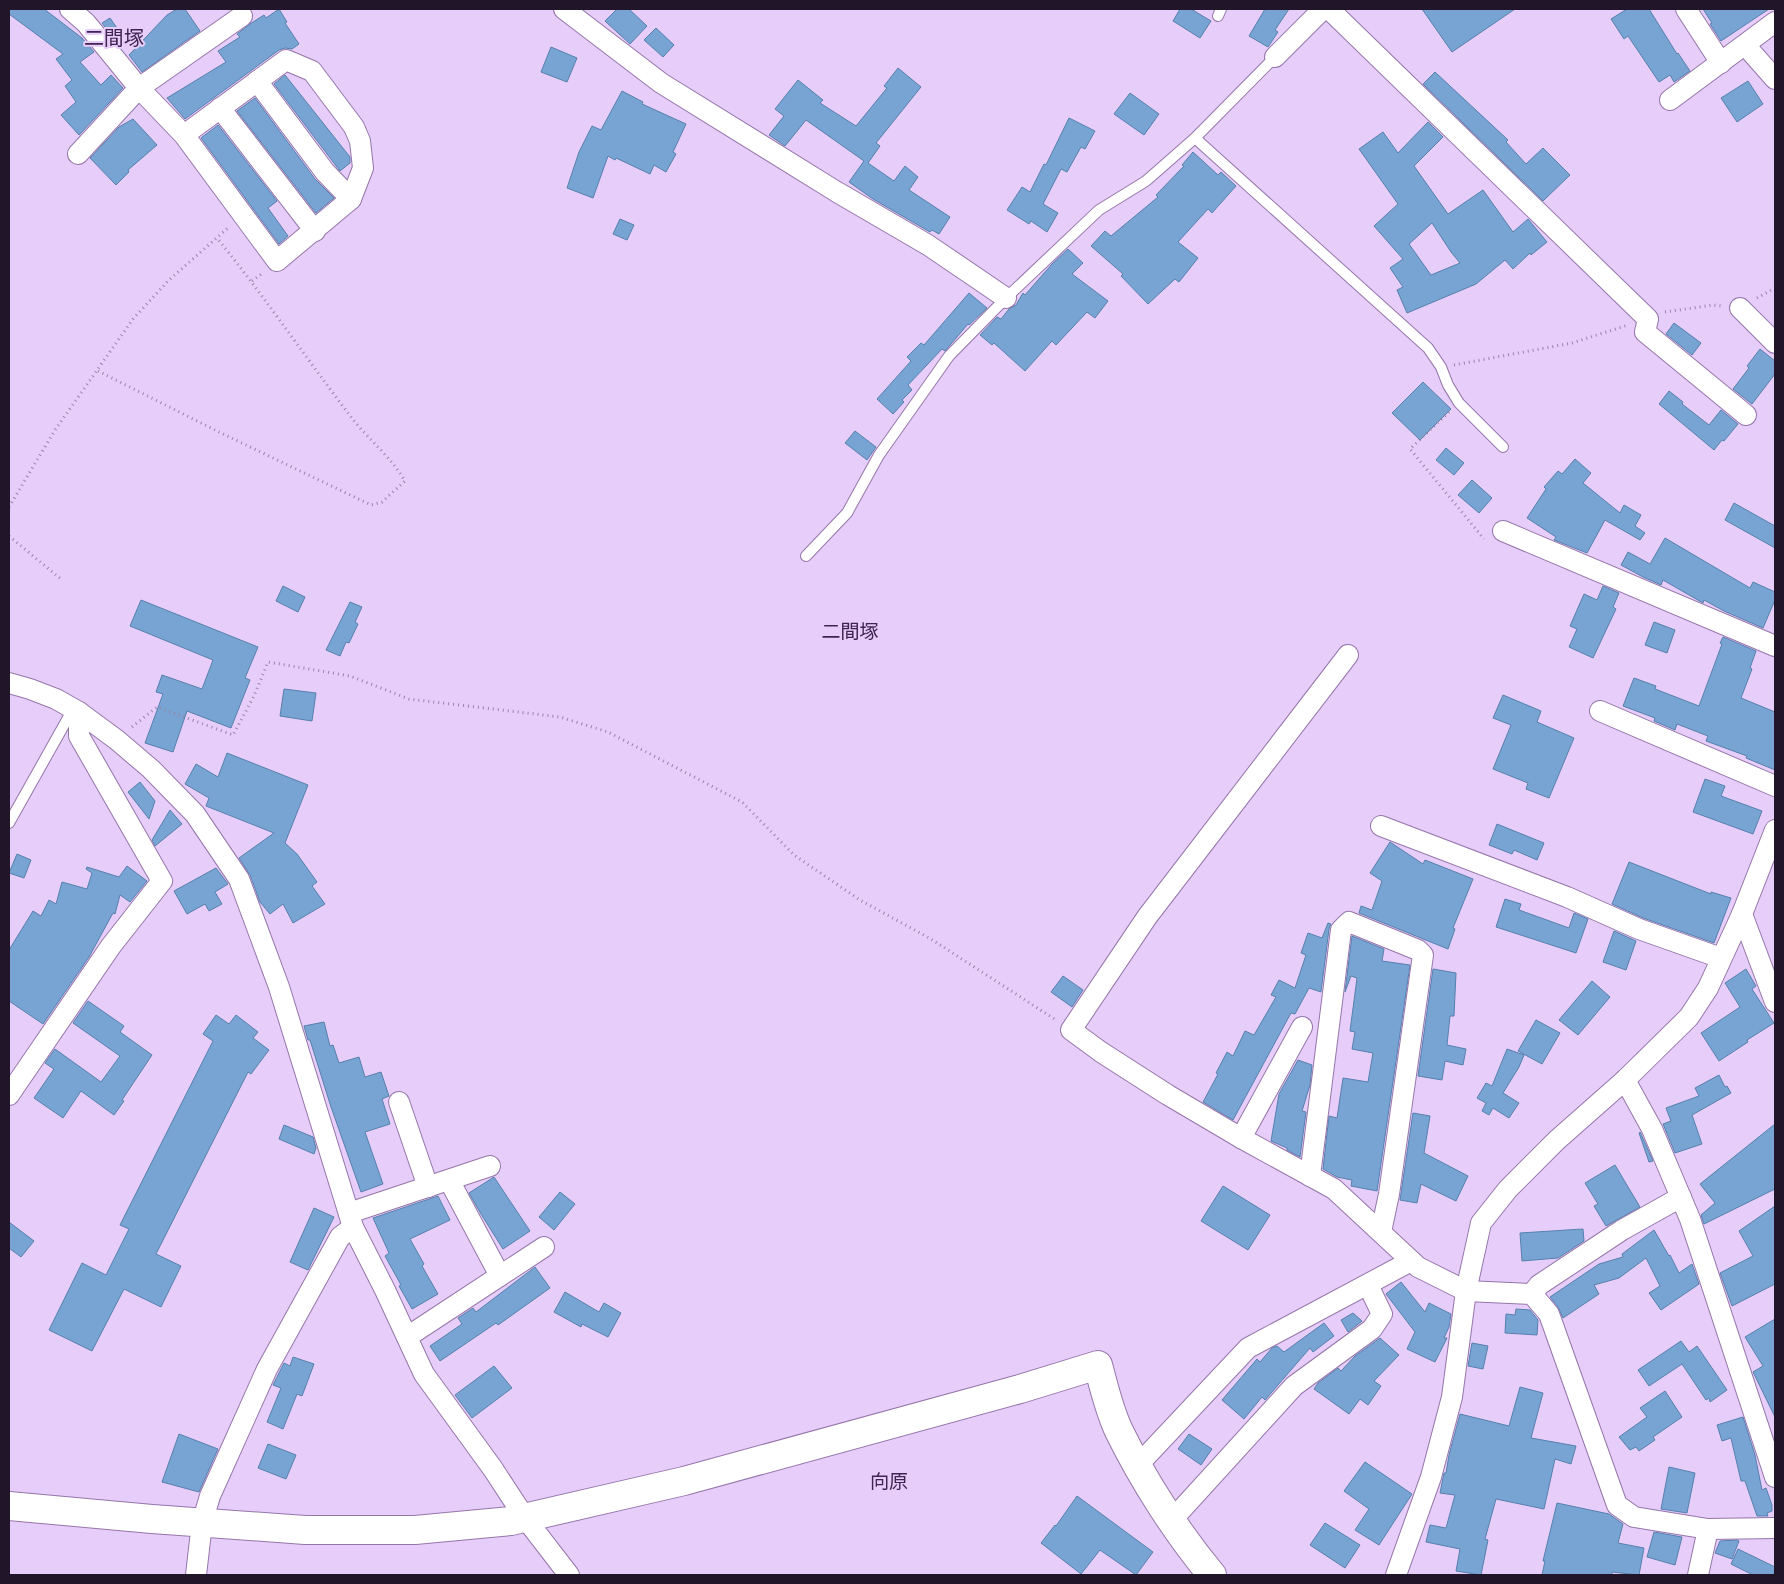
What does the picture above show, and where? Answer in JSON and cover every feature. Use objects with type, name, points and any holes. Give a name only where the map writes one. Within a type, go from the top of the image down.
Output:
[{"type":"street","points":[[70,9],[86,23],[139,88],[184,135],[277,262],[351,198],[363,168],[360,141],[354,127],[312,72],[286,60],[184,135]]},
{"type":"street","points":[[564,9],[661,83],[837,192],[928,245],[1006,298]]},
{"type":"street","points":[[1275,57],[1322,9]]},
{"type":"street","points":[[1329,9],[1648,319],[1645,332],[1746,416]]},
{"type":"street","points":[[1686,9],[1721,63]]},
{"type":"street","points":[[78,154],[139,88],[242,16]]},
{"type":"street","points":[[1670,100],[1775,22]]},
{"type":"street","points":[[1745,45],[1775,79]]},
{"type":"street","points":[[257,81],[325,172],[351,198]]},
{"type":"street","points":[[220,108],[315,231]]},
{"type":"street","points":[[1740,308],[1775,344]]},
{"type":"street","points":[[1503,531],[1775,646]]},
{"type":"street","points":[[1348,655],[1146,917],[1071,1030],[1101,1052],[1168,1095],[1334,1189],[1418,1267],[1466,1291],[1532,1294],[1549,1314],[1617,1505],[1634,1517],[1708,1529],[1775,1528]]},
{"type":"street","points":[[9,683],[56,699],[117,740],[151,769],[195,814],[240,879],[285,1005],[351,1220],[406,1337],[424,1374],[494,1469],[525,1518],[569,1575]]},
{"type":"street","points":[[9,1095],[111,946],[162,881],[79,736],[76,711]]},
{"type":"street","points":[[1600,711],[1775,786]]},
{"type":"street","points":[[1381,826],[1567,897],[1639,929],[1721,958]]},
{"type":"street","points":[[1403,1574],[1452,1397],[1466,1291],[1481,1223],[1508,1188],[1557,1140],[1625,1080],[1689,1017],[1708,988],[1742,914],[1775,830]]},
{"type":"street","points":[[1742,914],[1775,1002]]},
{"type":"street","points":[[1310,1176],[1341,930],[1349,922],[1418,950],[1423,955],[1389,1194],[1380,1232]]},
{"type":"street","points":[[1241,1138],[1302,1027]]},
{"type":"street","points":[[1625,1080],[1652,1129],[1690,1219],[1775,1477]]},
{"type":"street","points":[[399,1102],[428,1187]]},
{"type":"street","points":[[196,1575],[202,1523],[210,1496],[267,1369],[351,1220],[428,1187],[490,1166]]},
{"type":"street","points":[[449,1180],[500,1276]]},
{"type":"street","points":[[1532,1294],[1540,1286],[1622,1230],[1681,1197]]},
{"type":"street","points":[[406,1337],[544,1247]]},
{"type":"street","points":[[1138,1465],[1248,1348],[1411,1261]]},
{"type":"street","points":[[1172,1520],[1294,1386],[1372,1329],[1382,1314],[1368,1285]]},
{"type":"street","points":[[9,1506],[305,1530],[415,1530],[511,1521],[684,1481],[1020,1389],[1098,1365],[1118,1430],[1172,1520],[1212,1575]]},
{"type":"street","points":[[1698,1575],[1708,1529]]},
{"type":"lane","points":[[806,556],[847,513],[879,455],[949,356],[1006,298],[1099,210],[1146,181],[1195,138],[1275,57]]},
{"type":"lane","points":[[1195,138],[1428,348],[1441,367],[1448,385],[1459,403],[1502,447]]},
{"type":"lane","points":[[9,823],[76,711]]},
{"type":"path","points":[[9,507],[55,430],[133,319],[168,281],[242,214]]},
{"type":"path","points":[[98,371],[371,505],[382,502],[405,481],[399,470],[363,433],[261,293],[217,238]]},
{"type":"path","points":[[1441,367],[1572,343],[1668,311],[1713,306],[1740,308]]},
{"type":"path","points":[[1459,403],[1410,449],[1487,542],[1503,531]]},
{"type":"path","points":[[9,536],[62,580]]},
{"type":"path","points":[[117,740],[157,707],[233,735],[254,696],[268,662],[350,676],[409,699],[560,717],[608,732],[742,802],[794,855],[860,900],[931,939],[1071,1030]]},
{"type":"building","points":[[9,9],[44,9],[82,38],[94,52],[80,62],[101,85],[111,75],[123,88],[79,135],[61,115],[76,102],[65,86],[72,80],[56,59],[63,54],[9,14]]},
{"type":"building","points":[[177,9],[185,9],[200,31],[142,72],[129,55],[167,15]]},
{"type":"building","points":[[279,9],[287,22],[285,23],[299,44],[292,49],[285,48],[279,50],[185,119],[167,98],[226,62],[218,51],[240,37],[237,34],[250,24],[264,15],[266,18]]},
{"type":"building","points":[[617,9],[629,9],[647,26],[630,44],[605,21]]},
{"type":"building","points":[[1180,9],[1191,9],[1211,21],[1200,38],[1173,21]]},
{"type":"building","points":[[1265,9],[1289,9],[1275,30],[1278,32],[1268,47],[1249,36]]},
{"type":"building","points":[[1422,9],[1515,9],[1452,52]]},
{"type":"building","points":[[1627,9],[1649,9],[1690,71],[1674,82],[1670,75],[1659,82],[1628,36],[1624,39],[1611,19]]},
{"type":"building","points":[[1703,9],[1769,9],[1721,41]]},
{"type":"building","points":[[110,18],[117,28],[117,34],[113,37],[102,23]]},
{"type":"building","points":[[656,28],[674,45],[663,57],[644,40]]},
{"type":"building","points":[[551,47],[577,58],[567,82],[541,72]]},
{"type":"building","points":[[898,68],[921,87],[876,143],[880,146],[868,163],[894,181],[905,166],[918,177],[909,190],[950,217],[939,234],[932,230],[930,232],[873,199],[849,182],[864,161],[806,120],[785,146],[769,135],[784,116],[775,109],[798,80],[823,100],[820,103],[856,126],[887,88],[884,86]]},
{"type":"building","points":[[1435,72],[1508,140],[1506,142],[1526,164],[1543,148],[1570,175],[1543,201],[1423,84]]},
{"type":"building","points":[[285,75],[350,157],[350,163],[340,171],[274,84]]},
{"type":"building","points":[[1748,81],[1763,104],[1737,122],[1721,98]]},
{"type":"building","points":[[622,91],[643,102],[642,104],[686,124],[673,152],[676,154],[666,172],[654,165],[650,174],[608,156],[593,198],[567,188],[579,152],[592,126],[601,130]]},
{"type":"building","points":[[1130,93],[1159,114],[1144,135],[1114,114]]},
{"type":"building","points":[[255,98],[315,179],[334,198],[316,213],[237,111]]},
{"type":"building","points":[[1069,118],[1095,131],[1085,149],[1081,147],[1067,172],[1061,169],[1043,204],[1058,213],[1047,232],[1031,221],[1029,224],[1007,210],[1022,187],[1030,192],[1044,164],[1046,165]]},
{"type":"building","points":[[133,119],[157,145],[128,170],[129,172],[116,185],[90,158],[119,127]]},
{"type":"building","points":[[1428,122],[1443,137],[1414,166],[1448,214],[1483,190],[1513,232],[1528,219],[1547,242],[1531,255],[1530,253],[1513,269],[1505,260],[1476,284],[1407,313],[1397,290],[1403,287],[1390,268],[1403,259],[1374,226],[1398,204],[1359,149],[1383,132],[1398,153]],"holes":[[[1432,223],[1460,263],[1431,275],[1409,244]]]},
{"type":"building","points":[[218,125],[277,201],[268,208],[288,236],[279,244],[201,138]]},
{"type":"building","points":[[1193,152],[1218,175],[1221,172],[1236,186],[1212,213],[1208,209],[1178,242],[1198,258],[1179,282],[1175,279],[1148,304],[1121,276],[1123,274],[1091,246],[1105,231],[1111,236],[1158,197],[1156,195],[1184,166],[1182,165]]},
{"type":"building","points":[[620,219],[634,225],[627,240],[613,234]]},
{"type":"building","points":[[1068,249],[1083,263],[1072,274],[1108,301],[1095,318],[1087,312],[1056,345],[1052,341],[1025,371],[994,343],[992,345],[980,335],[997,317],[1001,319],[1009,309],[1016,305],[1023,293],[1025,295]]},
{"type":"building","points":[[969,293],[987,308],[968,324],[945,351],[942,349],[908,385],[912,390],[902,400],[904,402],[893,414],[877,399],[911,361],[907,357],[921,343],[924,345]]},
{"type":"building","points":[[1674,323],[1701,343],[1692,355],[1666,334]]},
{"type":"building","points":[[1760,349],[1775,361],[1775,374],[1752,404],[1733,389],[1749,368],[1747,366]]},
{"type":"building","points":[[1423,382],[1451,409],[1420,440],[1392,413]]},
{"type":"building","points":[[1669,391],[1709,425],[1721,410],[1738,424],[1714,450],[1659,404]]},
{"type":"building","points":[[855,431],[876,447],[867,460],[845,443]]},
{"type":"building","points":[[1446,448],[1464,463],[1454,475],[1436,460]]},
{"type":"building","points":[[1575,459],[1591,473],[1583,483],[1620,513],[1624,505],[1641,515],[1635,526],[1645,533],[1640,540],[1605,520],[1587,553],[1554,540],[1556,537],[1527,518],[1546,489],[1544,487],[1558,471],[1562,474]]},
{"type":"building","points":[[1472,480],[1492,498],[1479,513],[1458,495]]},
{"type":"building","points":[[1734,503],[1775,526],[1775,548],[1725,520]]},
{"type":"building","points":[[1665,538],[1750,588],[1753,582],[1775,592],[1775,600],[1763,628],[1704,600],[1703,603],[1663,580],[1661,585],[1621,565],[1628,552],[1650,564]]},
{"type":"building","points":[[283,586],[305,597],[298,612],[276,601]]},
{"type":"building","points":[[1603,586],[1619,593],[1613,607],[1616,609],[1593,658],[1569,647],[1577,629],[1570,626],[1584,594],[1597,600]]},
{"type":"building","points":[[141,600],[258,647],[245,678],[250,680],[231,728],[187,711],[173,752],[145,743],[163,694],[156,692],[162,675],[202,689],[213,660],[130,626]]},
{"type":"building","points":[[350,602],[362,607],[355,622],[358,624],[349,643],[346,642],[340,656],[326,650]]},
{"type":"building","points":[[1654,622],[1675,630],[1667,653],[1645,645]]},
{"type":"building","points":[[1723,637],[1756,651],[1750,668],[1752,669],[1741,698],[1775,712],[1775,770],[1746,758],[1747,756],[1706,741],[1708,736],[1677,724],[1675,730],[1654,721],[1655,718],[1623,706],[1634,678],[1656,686],[1655,689],[1699,706]]},
{"type":"building","points":[[284,689],[316,693],[312,721],[280,716]]},
{"type":"building","points":[[1503,695],[1541,711],[1537,722],[1574,738],[1549,798],[1526,789],[1528,783],[1493,769],[1511,725],[1493,718]]},
{"type":"building","points":[[227,753],[308,785],[285,843],[297,854],[317,882],[312,886],[325,904],[293,923],[283,904],[270,914],[260,902],[250,875],[239,858],[274,833],[206,806],[209,798],[185,784],[196,764],[218,777]]},
{"type":"building","points":[[1705,779],[1725,786],[1721,796],[1762,811],[1753,834],[1693,812]]},
{"type":"building","points":[[140,782],[155,801],[149,819],[128,792]]},
{"type":"building","points":[[170,810],[182,824],[155,846],[152,840]]},
{"type":"building","points":[[1497,824],[1544,843],[1537,860],[1514,850],[1512,854],[1489,845]]},
{"type":"building","points":[[1390,842],[1423,864],[1425,860],[1473,879],[1453,928],[1455,929],[1448,949],[1359,913],[1361,906],[1372,910],[1382,881],[1370,873]]},
{"type":"building","points":[[17,854],[31,860],[24,878],[9,873]]},
{"type":"building","points":[[1629,862],[1711,894],[1711,892],[1731,898],[1714,943],[1643,918],[1612,904]]},
{"type":"building","points":[[127,866],[147,881],[130,902],[120,895],[115,914],[113,913],[89,957],[43,1024],[9,1001],[9,950],[33,911],[41,916],[49,900],[56,904],[62,882],[87,889],[92,873],[86,869],[87,867],[119,877]]},
{"type":"building","points":[[216,868],[228,884],[215,892],[222,904],[209,911],[205,904],[187,914],[174,891]]},
{"type":"building","points":[[1505,899],[1521,904],[1519,910],[1569,928],[1574,913],[1588,919],[1576,953],[1496,927]]},
{"type":"building","points":[[1328,923],[1331,924],[1321,992],[1309,988],[1295,1014],[1291,1013],[1233,1120],[1203,1102],[1218,1074],[1216,1073],[1227,1052],[1233,1056],[1245,1031],[1254,1035],[1276,997],[1271,995],[1279,980],[1295,988],[1306,955],[1301,953],[1308,933],[1322,938]]},
{"type":"building","points":[[1614,931],[1636,941],[1626,970],[1603,962]]},
{"type":"building","points":[[1352,936],[1384,949],[1382,961],[1410,965],[1377,1191],[1351,1186],[1352,1180],[1337,1177],[1323,1169],[1329,1116],[1337,1118],[1343,1078],[1368,1082],[1373,1053],[1352,1049],[1355,1032],[1350,1031],[1357,978],[1351,976],[1345,992]]},
{"type":"building","points":[[1433,969],[1456,973],[1454,1016],[1450,1016],[1447,1045],[1466,1049],[1463,1065],[1445,1061],[1442,1080],[1418,1076]]},
{"type":"building","points":[[1746,969],[1756,986],[1752,989],[1774,1023],[1719,1061],[1701,1033],[1740,1007],[1725,983]]},
{"type":"building","points":[[1063,976],[1083,990],[1072,1007],[1051,992]]},
{"type":"building","points":[[1592,981],[1610,997],[1578,1035],[1559,1020]]},
{"type":"building","points":[[88,1001],[124,1026],[120,1032],[152,1055],[114,1115],[81,1091],[63,1118],[34,1098],[54,1069],[45,1063],[55,1049],[101,1082],[120,1056],[73,1023]]},
{"type":"building","points":[[216,1015],[229,1024],[236,1015],[258,1032],[253,1038],[269,1050],[251,1074],[248,1072],[156,1254],[181,1266],[161,1307],[124,1289],[92,1351],[49,1330],[82,1263],[106,1275],[129,1229],[120,1225],[213,1041],[203,1034]]},
{"type":"building","points":[[1536,1020],[1560,1033],[1542,1064],[1518,1051]]},
{"type":"building","points":[[324,1022],[330,1046],[333,1045],[339,1063],[359,1057],[365,1077],[381,1072],[389,1096],[382,1099],[390,1124],[365,1132],[383,1184],[361,1192],[304,1026]]},
{"type":"building","points":[[1507,1049],[1524,1055],[1503,1093],[1519,1103],[1509,1118],[1493,1108],[1489,1115],[1482,1111],[1486,1103],[1477,1098],[1486,1083],[1492,1086]]},
{"type":"building","points":[[1298,1060],[1312,1065],[1310,1085],[1302,1111],[1306,1112],[1300,1157],[1287,1150],[1287,1148],[1271,1141],[1279,1094]]},
{"type":"building","points":[[1719,1075],[1725,1087],[1727,1086],[1731,1093],[1692,1115],[1702,1144],[1675,1153],[1663,1124],[1671,1121],[1666,1108],[1699,1096],[1695,1088]]},
{"type":"building","points":[[1413,1113],[1430,1116],[1424,1153],[1468,1176],[1456,1201],[1421,1184],[1417,1203],[1400,1200]]},
{"type":"building","points":[[1775,1124],[1775,1189],[1704,1224],[1701,1215],[1715,1203],[1700,1184]]},
{"type":"building","points":[[284,1125],[313,1137],[316,1148],[314,1154],[279,1139]]},
{"type":"building","points":[[1640,1132],[1653,1161],[1649,1162]]},
{"type":"building","points":[[1615,1165],[1640,1207],[1606,1226],[1594,1206],[1598,1204],[1585,1183]]},
{"type":"building","points":[[494,1177],[530,1231],[503,1249],[469,1193]]},
{"type":"building","points":[[1223,1186],[1270,1215],[1248,1250],[1201,1221]]},
{"type":"building","points":[[560,1192],[575,1204],[554,1230],[539,1217]]},
{"type":"building","points":[[438,1196],[450,1220],[410,1239],[424,1264],[422,1266],[438,1294],[412,1309],[385,1256],[389,1253],[373,1218]]},
{"type":"building","points":[[1775,1206],[1775,1284],[1732,1306],[1720,1273],[1753,1256],[1739,1231]]},
{"type":"building","points":[[314,1208],[334,1217],[308,1270],[290,1262]]},
{"type":"building","points":[[9,1222],[34,1241],[21,1257],[9,1248]]},
{"type":"building","points":[[1583,1229],[1584,1241],[1558,1258],[1522,1261],[1520,1233]]},
{"type":"building","points":[[1654,1230],[1679,1273],[1692,1264],[1699,1284],[1661,1310],[1649,1293],[1660,1286],[1646,1258],[1619,1278],[1594,1285],[1599,1294],[1563,1318],[1558,1307],[1550,1297],[1599,1264],[1623,1257],[1622,1254]]},
{"type":"building","points":[[535,1267],[550,1288],[498,1325],[496,1323],[440,1361],[430,1346],[462,1324],[458,1318],[473,1308],[476,1312]]},
{"type":"building","points":[[1401,1282],[1425,1312],[1429,1303],[1451,1314],[1449,1327],[1444,1338],[1447,1338],[1435,1362],[1407,1349],[1415,1332],[1386,1294]]},
{"type":"building","points":[[565,1292],[599,1312],[604,1303],[621,1313],[608,1337],[582,1324],[581,1327],[554,1312]]},
{"type":"building","points":[[1516,1309],[1530,1310],[1538,1320],[1537,1335],[1505,1333],[1506,1314],[1515,1315]]},
{"type":"building","points":[[1353,1313],[1362,1321],[1348,1332],[1341,1320]]},
{"type":"building","points":[[1775,1319],[1775,1417],[1753,1372],[1763,1366],[1745,1337]]},
{"type":"building","points":[[1324,1323],[1334,1336],[1313,1352],[1310,1348],[1265,1400],[1262,1397],[1244,1419],[1222,1400],[1257,1359],[1260,1362],[1272,1348],[1277,1346],[1284,1352]]},
{"type":"building","points":[[1380,1338],[1399,1355],[1374,1381],[1381,1386],[1368,1405],[1360,1399],[1349,1414],[1314,1389],[1318,1383],[1338,1368],[1341,1371],[1355,1356]]},
{"type":"building","points":[[1681,1341],[1689,1352],[1697,1346],[1727,1390],[1710,1402],[1709,1398],[1706,1400],[1682,1364],[1649,1386],[1638,1370]]},
{"type":"building","points":[[1472,1343],[1488,1346],[1483,1369],[1468,1366]]},
{"type":"building","points":[[293,1357],[314,1364],[302,1396],[297,1394],[283,1429],[267,1422],[281,1388],[273,1385],[284,1363],[290,1366]]},
{"type":"building","points":[[494,1366],[512,1388],[472,1418],[455,1395]]},
{"type":"building","points":[[1520,1387],[1543,1393],[1531,1438],[1576,1446],[1571,1464],[1555,1459],[1544,1509],[1496,1499],[1485,1539],[1488,1540],[1481,1575],[1456,1571],[1460,1549],[1426,1542],[1430,1525],[1446,1528],[1455,1495],[1440,1493],[1460,1414],[1509,1426]]},
{"type":"building","points":[[1665,1391],[1682,1417],[1653,1437],[1655,1440],[1639,1451],[1636,1447],[1630,1450],[1619,1437],[1647,1417],[1640,1408]]},
{"type":"building","points":[[1743,1417],[1755,1455],[1762,1490],[1766,1488],[1772,1505],[1772,1511],[1767,1513],[1768,1516],[1757,1516],[1745,1481],[1741,1481],[1731,1438],[1722,1441],[1717,1425]]},
{"type":"building","points":[[179,1434],[218,1449],[199,1492],[162,1482]]},
{"type":"building","points":[[1189,1434],[1212,1449],[1201,1465],[1178,1449]]},
{"type":"building","points":[[268,1444],[296,1455],[286,1479],[258,1468]]},
{"type":"building","points":[[1365,1462],[1412,1494],[1379,1545],[1355,1530],[1369,1509],[1344,1491]]},
{"type":"building","points":[[1669,1467],[1695,1473],[1687,1513],[1661,1509]]},
{"type":"building","points":[[1077,1496],[1153,1552],[1136,1575],[1100,1550],[1081,1574],[1041,1543],[1056,1526]]},
{"type":"building","points":[[1557,1503],[1609,1514],[1623,1524],[1618,1543],[1644,1548],[1639,1575],[1612,1572],[1612,1575],[1542,1575],[1545,1561],[1543,1561]]},
{"type":"building","points":[[1325,1523],[1360,1545],[1345,1568],[1310,1545]]},
{"type":"building","points":[[1654,1532],[1682,1537],[1675,1565],[1647,1557]]},
{"type":"building","points":[[1720,1541],[1739,1541],[1732,1559],[1715,1553]]},
{"type":"building","points":[[1738,1549],[1775,1567],[1775,1575],[1753,1575],[1731,1564]]},
{"type":"district","name":"二間塚","points":[[114,38]]},
{"type":"district","name":"二間塚","points":[[850,631]]},
{"type":"district","name":"向原","points":[[889,1481]]}]
